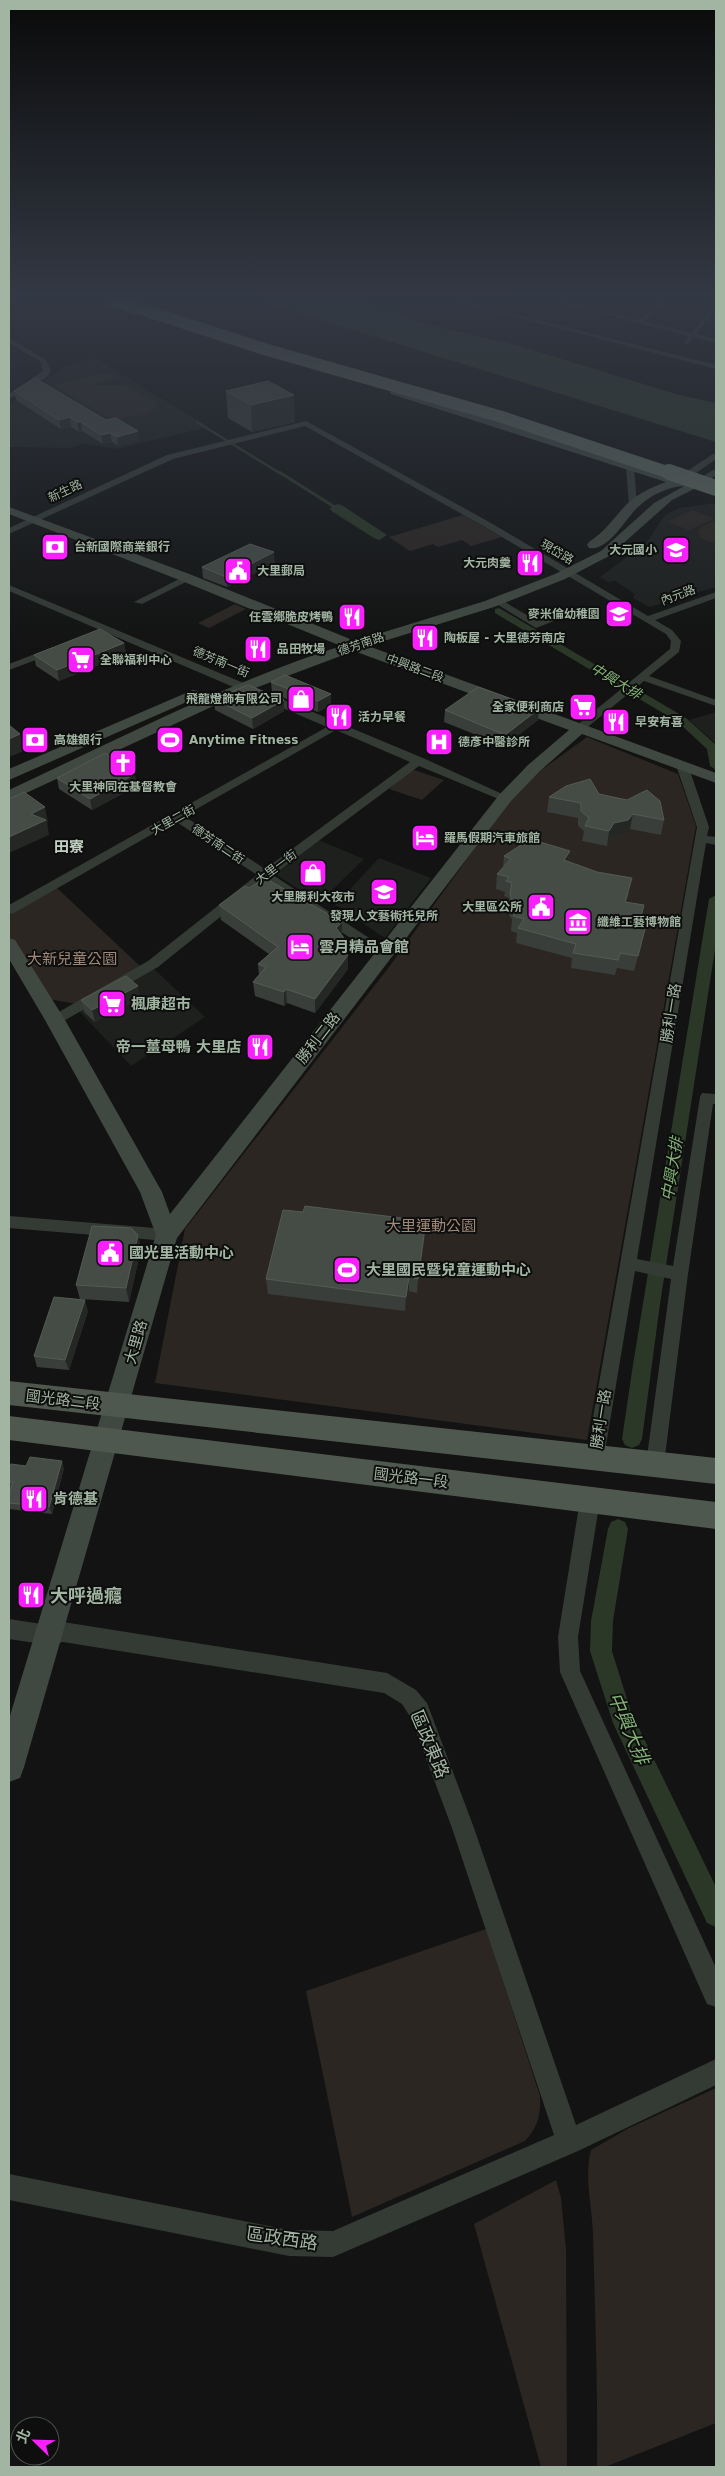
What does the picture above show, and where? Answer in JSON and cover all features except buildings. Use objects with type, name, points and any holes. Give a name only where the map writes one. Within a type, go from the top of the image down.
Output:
[{"type":"highway","points":[[480,416],[594,454]]},
{"type":"highway","points":[[497,416],[716,487]]},
{"type":"highway","points":[[516,416],[716,479]]},
{"type":"main road","name":"國光路二段","points":[[9,1393],[118,1406]]},
{"type":"main road","points":[[118,1406],[716,1471]]},
{"type":"main road","points":[[9,1428],[106,1440]]},
{"type":"main road","name":"國光路一段","points":[[106,1440],[716,1516]]},
{"type":"street","points":[[468,416],[630,466],[681,478],[716,456]]},
{"type":"street","points":[[504,416],[681,478],[697,484],[716,495]]},
{"type":"street","name":"新生路","points":[[9,530],[170,457],[306,422]]},
{"type":"street","name":"現岱路","points":[[306,422],[488,525],[669,632],[676,640],[675,650],[580,728]]},
{"type":"street","points":[[630,466],[633,505]]},
{"type":"street","points":[[697,484],[716,472]]},
{"type":"street","name":"德芳南路","points":[[496,595],[556,566],[609,534],[633,505],[651,492],[681,478]]},
{"type":"street","points":[[697,484],[716,487]]},
{"type":"street","name":"德芳南路","points":[[9,796],[245,687],[496,595],[568,573],[602,555],[626,538],[669,498],[697,484]]},
{"type":"street","name":"中興路二段","points":[[9,510],[187,578],[354,646],[714,777]]},
{"type":"street","points":[[139,602],[187,578]]},
{"type":"street","name":"德芳南一街","points":[[9,588],[505,798]]},
{"type":"street","name":"內元路","points":[[648,619],[716,594]]},
{"type":"street","points":[[496,595],[536,625],[569,613]]},
{"type":"street","name":"德芳南路","points":[[9,775],[228,680],[394,620]]},
{"type":"street","points":[[88,637],[106,630]]},
{"type":"street","points":[[9,666],[60,647]]},
{"type":"street","points":[[642,677],[716,703]]},
{"type":"street","name":"大里二街","points":[[9,910],[178,817],[336,726]]},
{"type":"street","name":"勝利二路","points":[[167,1234],[505,798],[534,768],[580,728]]},
{"type":"street","name":"大里一街","points":[[55,1020],[153,964],[265,875],[419,760]]},
{"type":"street","name":"勝利一路","points":[[595,1457],[703,827],[682,765]]},
{"type":"street","name":"德芳南二街","points":[[178,817],[384,954]]},
{"type":"street","points":[[700,838],[716,841]]},
{"type":"street","points":[[9,944],[55,1020],[151,1192],[167,1234],[9,1222]]},
{"type":"street","points":[[655,1464],[680,1274],[707,1097],[716,1099]]},
{"type":"street","name":"大里路","points":[[9,1767],[106,1440],[118,1406],[167,1234]]},
{"type":"street","points":[[627,1263],[680,1274]]},
{"type":"street","points":[[590,1500],[568,1637],[570,1672],[716,1995]]},
{"type":"street","name":"區政東路","points":[[9,1629],[48,1635],[63,1632],[387,1682],[409,1697],[419,1711],[464,1828],[569,2142]]},
{"type":"street","name":"區政西路","points":[[9,2187],[290,2243],[334,2244],[569,2142],[716,2072]]},
{"type":"shaded area","points":[[9,416],[189,416],[208,427],[117,449],[84,444],[69,448],[9,447]]},
{"type":"shaded area","points":[[630,416],[716,416],[716,442]]},
{"type":"shaded area","name":"大元國小","points":[[716,503],[716,587],[650,607],[633,598],[635,594],[615,581],[608,582],[600,577],[647,542],[665,515],[680,508]]},
{"type":"shaded area","points":[[716,712],[716,749],[714,742],[689,720]]},
{"type":"shaded area","name":"大里勝利大夜市","points":[[316,839],[364,859],[319,903],[277,875],[276,871]]},
{"type":"shaded area","name":"發現人文藝術托兒所","points":[[379,858],[431,878],[385,938],[335,905]]},
{"type":"shaded area","name":"楓康超市","points":[[152,967],[205,1017],[131,1066],[79,1011]]},
{"type":"green space","points":[[105,416],[140,416],[123,417],[126,419],[116,422]]},
{"type":"green space","points":[[692,510],[714,519],[689,530],[667,522]]},
{"type":"green space","points":[[463,515],[502,537],[471,546],[462,540],[438,547],[433,544],[410,551],[389,537]]},
{"type":"green space","points":[[716,520],[716,544],[701,538],[698,532],[701,527]]},
{"type":"green space","points":[[235,604],[246,609],[209,628],[198,623]]},
{"type":"green space","name":"大里運動公園","points":[[587,737],[678,774],[696,826],[587,1440],[155,1383],[185,1229],[389,967],[509,801],[540,771]]},
{"type":"green space","points":[[411,769],[444,780],[422,800],[389,789]]},
{"type":"green space","name":"大新兒童公園","points":[[57,888],[140,966],[77,1004],[48,999],[9,936],[9,914]]},
{"type":"green space","points":[[486,1929],[540,2096],[540,2109],[536,2126],[525,2141],[352,2217],[306,1991]]},
{"type":"green space","points":[[716,2088],[716,2423],[605,2467],[597,2467],[593,2234],[588,2181],[591,2150],[629,2128]]},
{"type":"green space","points":[[556,2180],[561,2198],[566,2249],[567,2467],[541,2467],[474,2224]]},
{"type":"waterway","points":[[197,422],[281,474]]},
{"type":"waterway","points":[[279,472],[338,509]]},
{"type":"waterway","points":[[338,509],[379,535]]},
{"type":"waterway","name":"中興大排","points":[[499,611],[682,720],[713,748],[716,766]]},
{"type":"waterway","name":"中興大排","points":[[632,1439],[651,1304],[716,899]]},
{"type":"waterway","name":"中興大排","points":[[618,1529],[602,1621],[601,1651],[621,1715],[716,1914]]},
{"type":"place","name":"台新國際商業銀行","points":[[55,547]]},
{"type":"place","name":"大元國小","points":[[676,550]]},
{"type":"place","name":"大元肉羹","points":[[530,563]]},
{"type":"place","name":"大里郵局","points":[[238,571]]},
{"type":"place","name":"麥米倫幼稚園","points":[[619,614]]},
{"type":"place","name":"任雲鄉脆皮烤鴨","points":[[352,617]]},
{"type":"place","name":"陶板屋 - 大里德芳南店","points":[[425,638]]},
{"type":"place","name":"品田牧場","points":[[258,649]]},
{"type":"place","name":"全聯福利中心","points":[[81,660]]},
{"type":"place","name":"飛龍燈飾有限公司","points":[[301,699]]},
{"type":"place","name":"全家便利商店","points":[[583,707]]},
{"type":"place","name":"活力早餐","points":[[339,717]]},
{"type":"place","name":"早安有喜","points":[[616,722]]},
{"type":"place","name":"高雄銀行","points":[[35,740]]},
{"type":"place","name":"Anytime Fitness","points":[[170,740]]},
{"type":"place","name":"德彥中醫診所","points":[[439,742]]},
{"type":"place","name":"大里神同在基督教會","points":[[123,763]]},
{"type":"place","name":"羅馬假期汽車旅館","points":[[425,838]]},
{"type":"place","name":"大里勝利大夜市","points":[[313,873]]},
{"type":"place","name":"發現人文藝術托兒所","points":[[384,892]]},
{"type":"place","name":"大里區公所","points":[[541,907]]},
{"type":"place","name":"纖維工藝博物館","points":[[578,922]]},
{"type":"place","name":"雲月精品會館","points":[[300,947]]},
{"type":"place","name":"楓康超市","points":[[112,1004]]},
{"type":"place","name":"帝一薑母鴨 大里店","points":[[260,1047]]},
{"type":"place","name":"國光里活動中心","points":[[110,1253]]},
{"type":"place","name":"大里國民暨兒童運動中心","points":[[347,1270]]},
{"type":"place","name":"肯德基","points":[[34,1499]]},
{"type":"place","name":"大呼過癮","points":[[31,1595]]},
{"type":"district","name":"田寮","points":[[69,847]]}]
